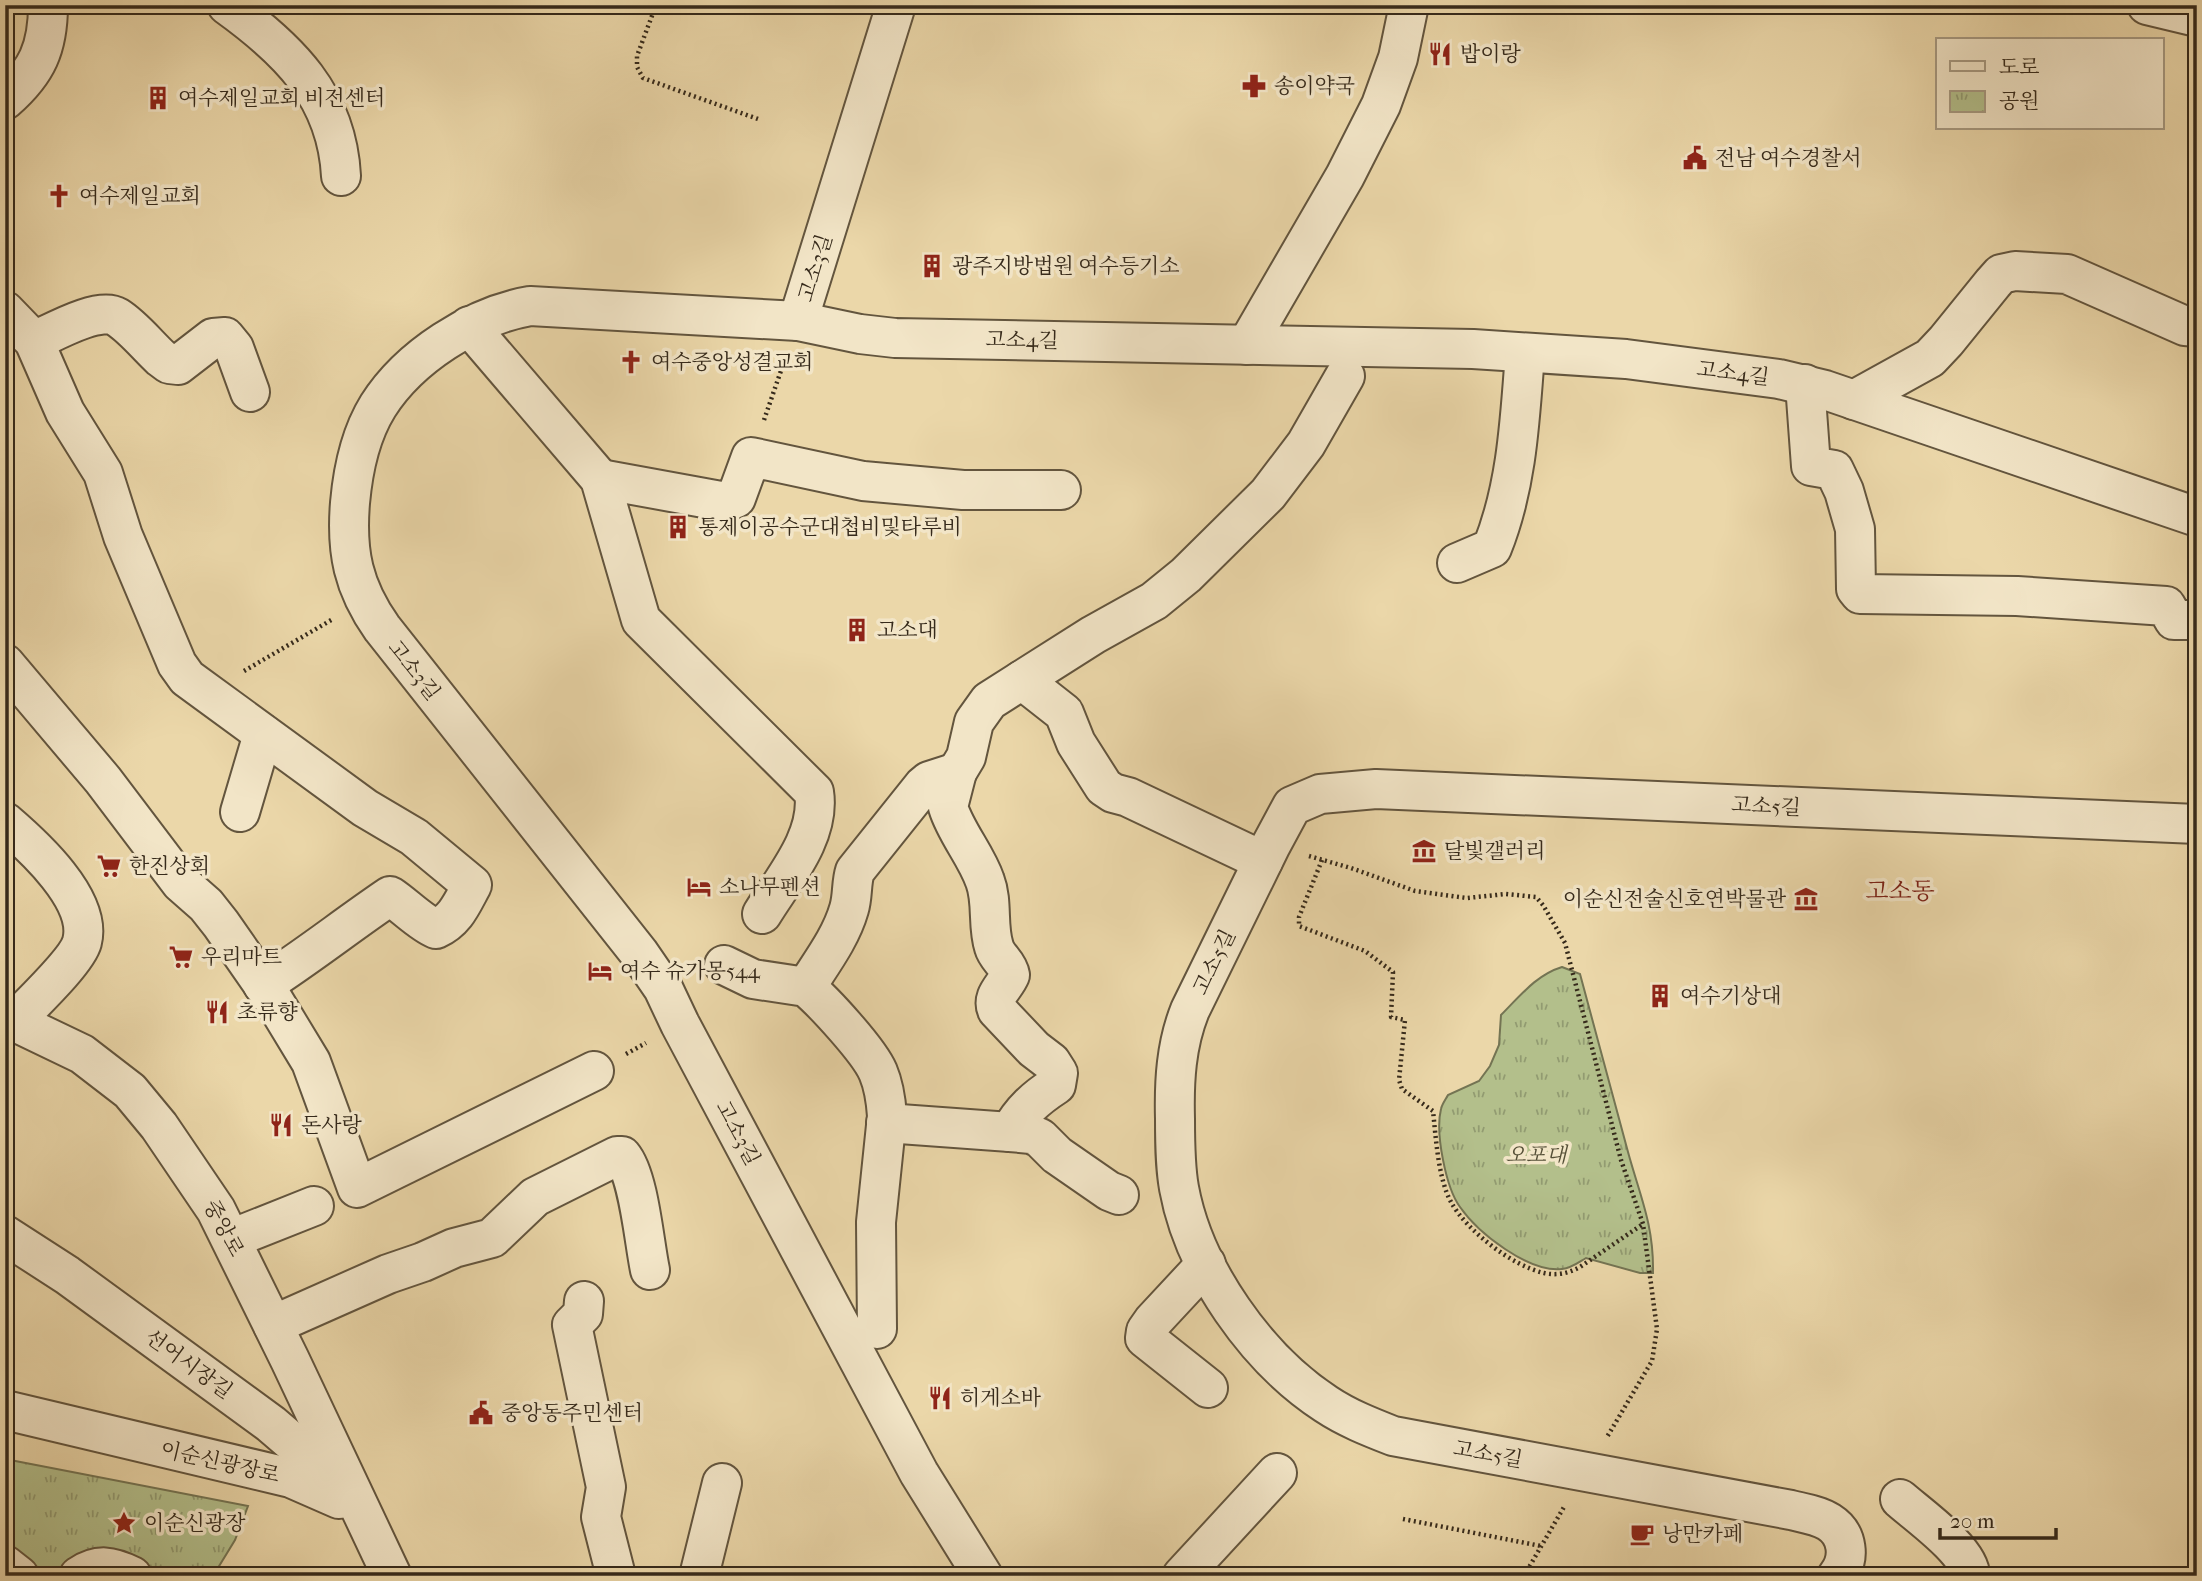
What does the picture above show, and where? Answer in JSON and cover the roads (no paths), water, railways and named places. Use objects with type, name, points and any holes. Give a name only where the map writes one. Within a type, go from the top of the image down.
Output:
[{"type":"street","points":[[5,100],[37,65],[46,33],[48,5]]},
{"type":"street","points":[[227,5],[286,52],[311,85],[333,126],[340,151],[341,176]]},
{"type":"street","name":"고소3길","points":[[895,5],[798,321],[530,306],[500,313],[469,326],[441,344],[398,381],[377,407],[360,446],[352,484],[349,530],[351,563],[364,601],[395,646],[639,953],[663,988],[919,1472],[983,1576]]},
{"type":"street","points":[[1247,345],[1345,177],[1381,105],[1398,58],[1409,5]]},
{"type":"street","points":[[2147,5],[2197,17]]},
{"type":"street","points":[[1854,400],[1930,358],[2001,274],[2015,271],[2067,274],[2185,326],[2197,327]]},
{"type":"street","points":[[5,311],[34,341],[65,412],[103,474],[123,537],[177,664],[187,678],[365,808],[414,837],[472,885],[449,923],[436,929],[390,896],[263,985]]},
{"type":"street","points":[[34,341],[103,313],[114,315],[169,364],[178,365],[213,338],[225,337],[234,348],[250,393]]},
{"type":"street","name":"고소4길","points":[[798,321],[860,334],[895,338],[1247,345],[1525,353],[1626,359],[1805,384],[2197,517]]},
{"type":"street","points":[[469,326],[600,479],[641,620],[814,792],[815,816],[808,836],[762,914]]},
{"type":"street","points":[[1457,563],[1492,548],[1501,526],[1519,437],[1525,353]]},
{"type":"street","points":[[1010,1132],[1023,1111],[1038,1096],[1056,1085],[1058,1073],[1051,1062],[1034,1049],[997,1010],[995,998],[1010,975],[1009,968],[995,952],[992,943],[985,880],[948,807],[957,772],[966,757],[977,715],[989,701],[1093,635],[1154,601],[1186,575],[1268,494],[1306,444],[1345,376]]},
{"type":"street","points":[[1805,384],[1811,466],[1834,470],[1844,491],[1855,529],[1856,589],[1860,594],[2017,596],[2166,606],[2174,620],[2197,620]]},
{"type":"street","points":[[600,479],[726,502],[736,498],[751,457],[863,481],[963,490],[1062,490]]},
{"type":"street","points":[[5,664],[103,780],[181,883],[221,923],[263,985],[311,1062],[357,1188],[594,1071]]},
{"type":"street","points":[[1022,680],[1064,713],[1076,743],[1104,787],[1113,793],[1267,853]]},
{"type":"street","points":[[240,812],[263,734]]},
{"type":"street","points":[[806,986],[843,925],[850,907],[855,871],[923,786],[929,781],[957,772]]},
{"type":"street","name":"고소5길","points":[[1837,1576],[1844,1568],[1845,1546],[1839,1532],[1828,1521],[1791,1510],[1393,1436],[1340,1413],[1323,1402],[1266,1351],[1238,1317],[1206,1264],[1184,1208],[1179,1186],[1175,1125],[1177,1057],[1181,1034],[1191,1010],[1292,806],[1320,794],[1376,789],[2197,824]]},
{"type":"street","points":[[5,822],[37,851],[64,884],[76,905],[82,934],[78,951],[10,1019]]},
{"type":"street","points":[[724,965],[753,979],[806,986],[873,1064],[886,1100],[876,1222],[877,1329]]},
{"type":"street","name":"중앙로","points":[[10,1019],[82,1054],[130,1091],[159,1126],[216,1210],[359,1510]]},
{"type":"street","points":[[886,1124],[1031,1134],[1040,1138],[1057,1155],[1119,1195]]},
{"type":"street","points":[[273,1325],[388,1274],[454,1248],[492,1238],[534,1197],[617,1156],[622,1156],[626,1161],[633,1179],[650,1270]]},
{"type":"street","points":[[231,1239],[314,1206]]},
{"type":"street","name":"선어시장길","points":[[5,1235],[67,1275],[280,1431],[306,1454],[359,1510]]},
{"type":"street","points":[[1206,1264],[1153,1321],[1145,1338],[1208,1388]]},
{"type":"street","points":[[584,1301],[583,1314],[572,1325],[606,1487],[601,1517],[606,1574]]},
{"type":"street","name":"이순신광장로","points":[[5,1410],[291,1478],[313,1486],[359,1510]]},
{"type":"street","points":[[1182,1576],[1277,1473]]},
{"type":"street","points":[[699,1576],[722,1483]]},
{"type":"street","points":[[1900,1499],[1960,1552],[1970,1570],[1970,1576]]},
{"type":"street","points":[[359,1510],[391,1576]]},
{"type":"street","points":[[5,1565],[19,1576]]},
{"type":"street","points":[[79,1576],[92,1567],[110,1566],[132,1576]]},
{"type":"place","name":"밥이랑","points":[[1440,54]]},
{"type":"place","name":"송이약국","points":[[1254,86]]},
{"type":"place","name":"여수제일교회 비전센터","points":[[158,98]]},
{"type":"place","name":"전남 여수경찰서","points":[[1695,158]]},
{"type":"place","name":"여수제일교회","points":[[59,196]]},
{"type":"place","name":"광주지방법원 여수등기소","points":[[932,266]]},
{"type":"place","name":"여수중앙성결교회","points":[[631,362]]},
{"type":"place","name":"통제이공수군대첩비및타루비","points":[[678,527]]},
{"type":"place","name":"고소대","points":[[857,630]]},
{"type":"place","name":"달빛갤러리","points":[[1424,851]]},
{"type":"place","name":"한진상회","points":[[109,866]]},
{"type":"place","name":"소나무펜션","points":[[699,887]]},
{"type":"place","name":"이순신전술신호연박물관","points":[[1806,899]]},
{"type":"place","name":"우리마트","points":[[181,957]]},
{"type":"place","name":"여수 슈가몽544","points":[[600,971]]},
{"type":"place","name":"여수기상대","points":[[1660,996]]},
{"type":"place","name":"초류향","points":[[217,1012]]},
{"type":"place","name":"돈사랑","points":[[281,1125]]},
{"type":"place","name":"히게소바","points":[[940,1398]]},
{"type":"place","name":"중앙동주민센터","points":[[481,1413]]},
{"type":"place","name":"이순신광장","points":[[124,1523]]},
{"type":"place","name":"낭만카페","points":[[1642,1534]]},
{"type":"district","name":"고소동","points":[[1900,891]]},
{"type":"park label","name":"오포대","points":[[1536,1155]]}]
